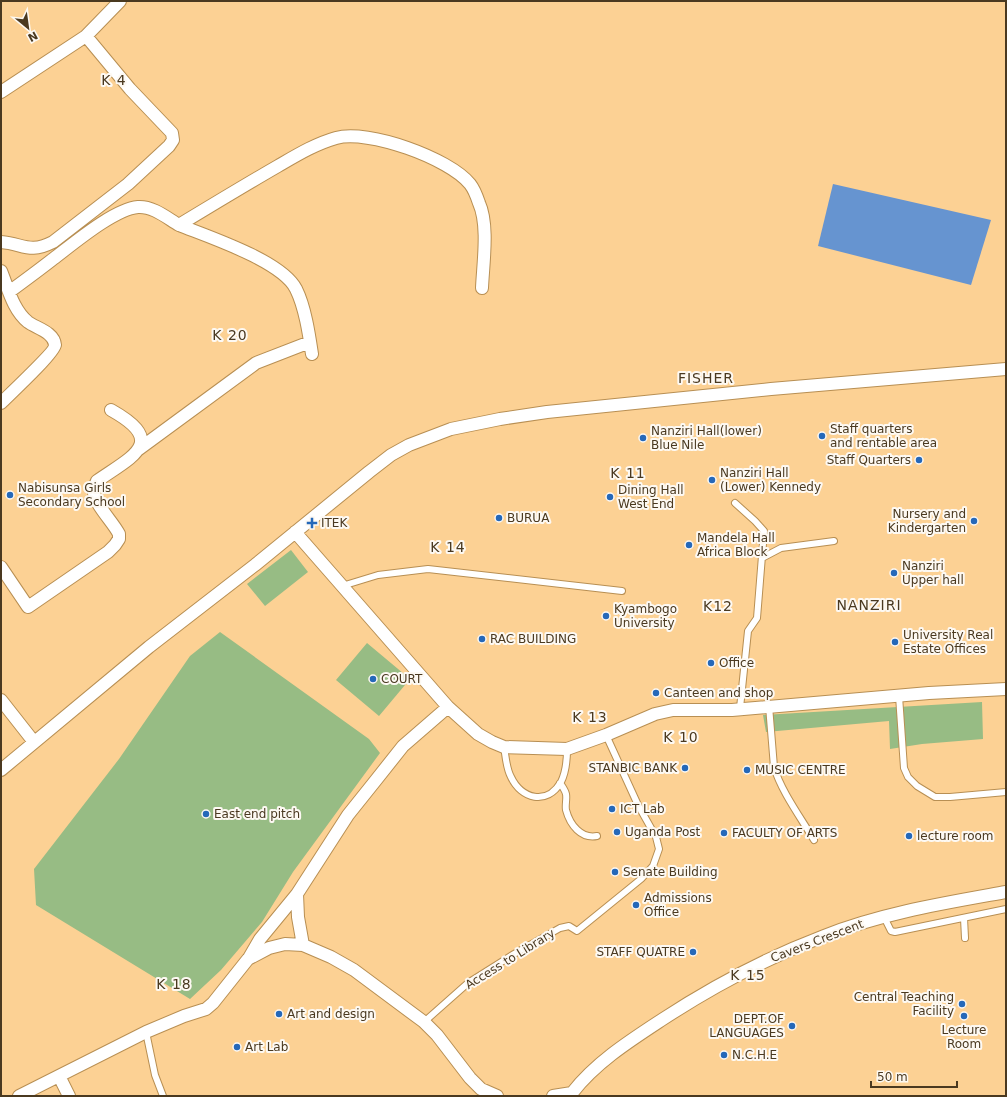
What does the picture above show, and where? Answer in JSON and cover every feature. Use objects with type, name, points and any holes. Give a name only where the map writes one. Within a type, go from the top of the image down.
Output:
[{"type":"street","points":[[1,92],[86,36],[120,1]]},
{"type":"street","points":[[1,242],[10,242],[33,249],[42,248],[53,242],[128,184],[169,146],[173,140],[172,133],[130,89],[86,36]]},
{"type":"street","points":[[180,225],[248,182],[304,151],[322,143],[337,138],[350,136],[377,139],[399,145],[431,158],[459,174],[470,184],[480,204],[484,222],[482,288]]},
{"type":"street","points":[[1,567],[28,607],[108,552],[119,539],[120,534],[96,499],[94,486],[97,481],[132,457],[138,450],[256,363],[311,348],[303,305],[295,287],[280,271],[260,259],[180,225],[160,213],[148,208],[138,207],[123,212],[99,224],[9,292]]},
{"type":"street","points":[[1,271],[9,292],[22,316],[28,322],[47,333],[55,344],[55,347],[47,357],[1,403]]},
{"type":"street","points":[[1,770],[149,647],[391,455],[409,445],[450,429],[500,419],[578,408],[1006,369]]},
{"type":"street","points":[[112,410],[128,420],[140,433],[142,439],[138,450]]},
{"type":"street","points":[[295,532],[448,707],[478,734],[504,747],[567,749],[655,714],[673,710],[732,710],[740,708],[929,693],[1006,689]]},
{"type":"street","points":[[1,700],[34,742]]},
{"type":"street","points":[[19,1096],[146,1032],[184,1016],[206,1009],[212,1004],[248,959],[260,939],[297,894],[348,815],[403,746],[448,707]]},
{"type":"street","name":"Cavers Crescent","points":[[572,1094],[595,1068],[646,1030],[720,983],[757,964],[825,935],[884,917],[939,904],[1006,892]]},
{"type":"street","points":[[297,894],[298,917],[303,945]]},
{"type":"street","points":[[248,959],[269,948],[285,944],[303,945],[331,957],[354,970],[424,1022],[437,1035],[470,1078],[481,1089],[497,1096]]},
{"type":"street","points":[[59,1076],[69,1096]]},
{"type":"street","points":[[553,1096],[572,1094]]},
{"type":"lane","points":[[735,502],[756,521],[764,531],[757,618],[748,631],[740,708]]},
{"type":"lane","points":[[762,558],[781,548],[834,541]]},
{"type":"lane","points":[[342,586],[378,575],[428,568],[622,592]]},
{"type":"lane","points":[[899,696],[904,768],[908,777],[917,786],[935,797],[1006,792]]},
{"type":"lane","points":[[769,706],[775,772],[814,840]]},
{"type":"lane","name":"Access to Library","points":[[424,1022],[468,983],[514,954],[560,928],[569,926],[577,931],[641,879],[653,866],[659,849],[656,837],[638,805],[606,734]]},
{"type":"lane","points":[[504,747],[511,778],[519,789],[526,795],[533,797],[543,797],[551,793],[560,783],[566,768],[567,749]]},
{"type":"lane","points":[[560,783],[566,796],[566,809],[573,824],[582,835],[590,837],[597,836]]},
{"type":"lane","points":[[884,917],[892,931],[895,932],[1006,909]]},
{"type":"lane","points":[[964,918],[964,938]]},
{"type":"lane","points":[[146,1032],[155,1075],[163,1096]]},
{"type":"green space","points":[[291,550],[308,572],[265,606],[247,584]]},
{"type":"green space","name":"East end pitch","points":[[220,632],[369,739],[380,753],[293,872],[262,922],[221,970],[190,999],[36,905],[34,869],[119,759],[190,656]]},
{"type":"green space","name":"COURT","points":[[367,643],[410,679],[379,716],[336,680]]},
{"type":"green space","points":[[982,702],[983,739],[922,744],[890,749],[889,721],[766,732],[763,715]]},
{"type":"water","points":[[833,184],[991,220],[971,285],[818,246]]},
{"type":"place","name":"Staff quarters and rentable area","points":[[822,436]]},
{"type":"place","name":"Nanziri Hall(lower) Blue Nile","points":[[643,438]]},
{"type":"place","name":"Staff Quarters","points":[[919,460]]},
{"type":"place","name":"Nanziri Hall (Lower) Kennedy","points":[[712,480]]},
{"type":"place","name":"Nabisunsa Girls Secondary School","points":[[10,495]]},
{"type":"place","name":"Dining Hall West End","points":[[610,497]]},
{"type":"place","name":"BURUA","points":[[499,518]]},
{"type":"place","name":"Nursery and Kindergarten","points":[[974,521]]},
{"type":"place","name":"ITEK","points":[[312,523]]},
{"type":"place","name":"Mandela Hall Africa Block","points":[[689,545]]},
{"type":"place","name":"Nanziri Upper hall","points":[[894,573]]},
{"type":"place","name":"Kyambogo University","points":[[606,616]]},
{"type":"place","name":"RAC BUILDING","points":[[482,639]]},
{"type":"place","name":"University Real Estate Offices","points":[[895,642]]},
{"type":"place","name":"Office","points":[[711,663]]},
{"type":"place","name":"COURT","points":[[373,679]]},
{"type":"place","name":"Canteen and shop","points":[[656,693]]},
{"type":"place","name":"STANBIC BANK","points":[[685,768]]},
{"type":"place","name":"MUSIC CENTRE","points":[[747,770]]},
{"type":"place","name":"ICT Lab","points":[[612,809]]},
{"type":"place","name":"East end pitch","points":[[206,814]]},
{"type":"place","name":"Uganda Post","points":[[617,832]]},
{"type":"place","name":"FACULTY OF ARTS","points":[[724,833]]},
{"type":"place","name":"lecture room","points":[[909,836]]},
{"type":"place","name":"Senate Building","points":[[615,872]]},
{"type":"place","name":"Admissions Office","points":[[636,905]]},
{"type":"place","name":"STAFF QUATRE","points":[[693,952]]},
{"type":"place","name":"Central Teaching Facility","points":[[962,1004]]},
{"type":"place","name":"Art and design","points":[[279,1014]]},
{"type":"place","name":"Lecture Room","points":[[964,1016]]},
{"type":"place","name":"DEPT.OF LANGUAGES","points":[[792,1026]]},
{"type":"place","name":"Art Lab","points":[[237,1047]]},
{"type":"place","name":"N.C.H.E","points":[[724,1055]]},
{"type":"district","name":"K 4","points":[[114,80]]},
{"type":"district","name":"K 20","points":[[230,335]]},
{"type":"district","name":"FISHER","points":[[706,378]]},
{"type":"district","name":"K 11","points":[[628,473]]},
{"type":"district","name":"K 14","points":[[448,547]]},
{"type":"district","name":"NANZIRI","points":[[869,605]]},
{"type":"district","name":"K12","points":[[718,606]]},
{"type":"district","name":"K 13","points":[[590,717]]},
{"type":"district","name":"K 10","points":[[681,737]]},
{"type":"district","name":"K 15","points":[[748,975]]},
{"type":"district","name":"K 18","points":[[174,984]]}]
